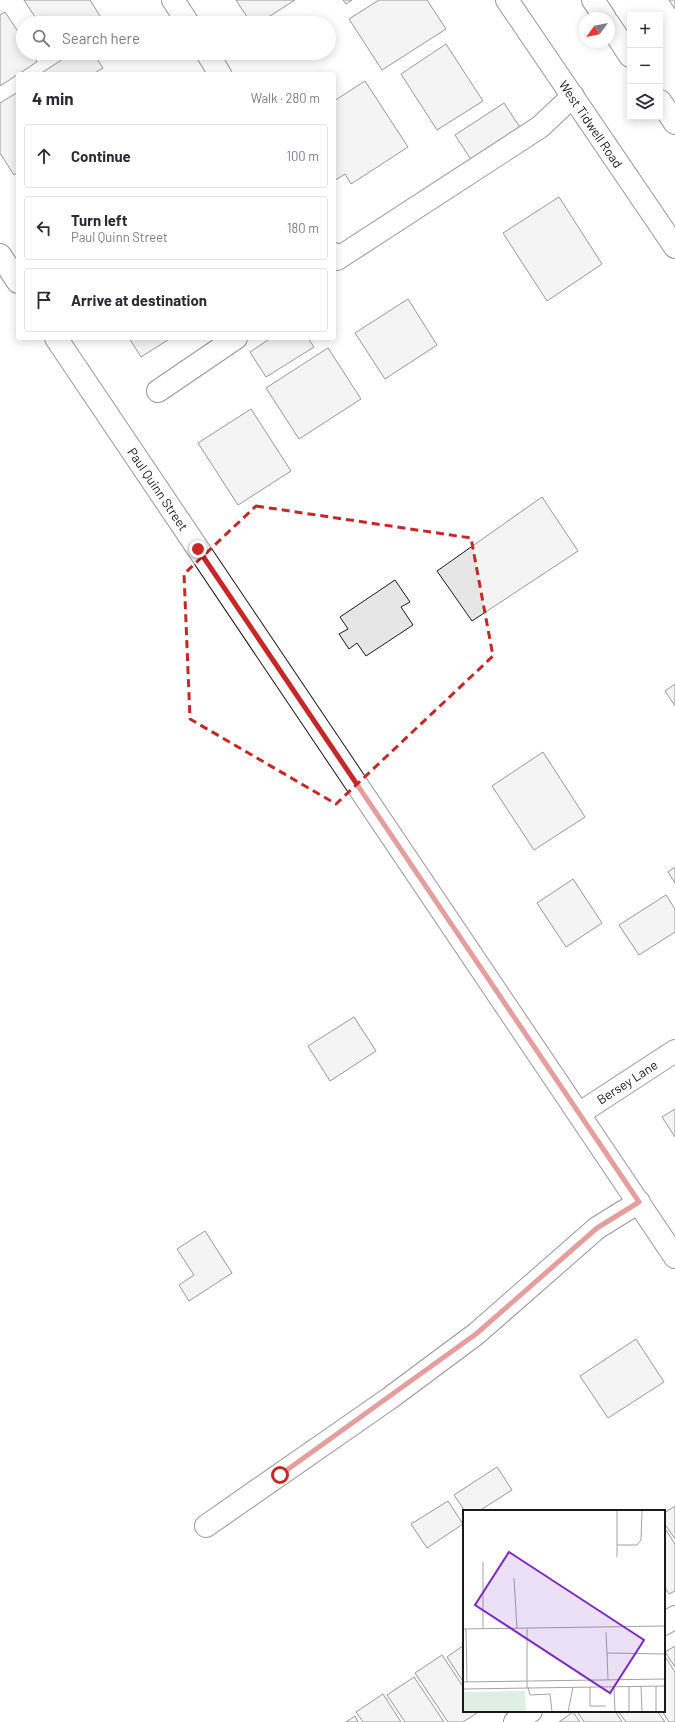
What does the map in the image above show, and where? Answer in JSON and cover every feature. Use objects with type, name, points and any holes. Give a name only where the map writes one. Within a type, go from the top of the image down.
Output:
[{"type":"street","points":[[173,0],[183,16]]},
{"type":"street","name":"West Tidwell Road","points":[[507,0],[675,247]]},
{"type":"street","points":[[615,33],[627,51]]},
{"type":"street","points":[[211,60],[219,72]]},
{"type":"street","points":[[336,257],[540,127],[573,96]]},
{"type":"street","points":[[663,106],[675,124]]},
{"type":"street","points":[[0,255],[16,279]]},
{"type":"street","name":"Paul Quinn Street","points":[[57,340],[580,1113],[675,1257]]},
{"type":"street","points":[[158,390],[233,340]]},
{"type":"street","name":"Bersey Lane","points":[[580,1113],[675,1052]]},
{"type":"street","points":[[206,1526],[383,1402],[476,1334],[597,1228],[639,1202]]},
{"type":"street","points":[[665,1623],[675,1617]]},
{"type":"street","points":[[514,1722],[529,1712]]},
{"type":"highlighted area","points":[[256,506],[471,538],[493,656],[336,804],[190,719],[184,574]]},
{"type":"building","points":[[24,0],[90,0],[100,16],[34,16]]},
{"type":"building","points":[[236,0],[295,0],[270,16],[246,16]]},
{"type":"building","points":[[343,0],[352,0],[346,4]]},
{"type":"building","points":[[379,0],[427,0],[446,29],[382,70],[349,19]]},
{"type":"building","points":[[669,0],[675,0],[675,9]]},
{"type":"building","points":[[5,12],[16,28],[16,60],[36,60],[37,62],[22,72],[16,72],[16,76],[0,86],[0,15]]},
{"type":"building","points":[[446,44],[483,101],[437,130],[401,74]]},
{"type":"building","points":[[61,60],[98,60],[103,68],[96,72],[43,72]]},
{"type":"building","points":[[365,81],[408,147],[351,184],[345,174],[336,180],[336,100]]},
{"type":"building","points":[[16,93],[16,174],[14,175],[0,153],[0,103]]},
{"type":"building","points":[[504,103],[521,129],[472,161],[455,135]]},
{"type":"building","points":[[559,197],[602,264],[547,301],[503,233]]},
{"type":"building","points":[[408,299],[437,345],[385,379],[355,333]]},
{"type":"building","points":[[130,340],[168,340],[141,357]]},
{"type":"building","points":[[268,340],[309,340],[314,347],[266,377],[250,352]]},
{"type":"building","points":[[328,348],[361,399],[299,439],[266,388]]},
{"type":"building","points":[[251,409],[291,471],[238,505],[198,443]]},
{"type":"building","points":[[542,497],[578,551],[472,621],[437,571]]},
{"type":"building","points":[[395,580],[410,602],[401,607],[413,625],[366,656],[357,643],[349,649],[339,634],[348,629],[340,617]]},
{"type":"building","points":[[675,684],[675,706],[665,691]]},
{"type":"building","points":[[543,752],[585,817],[534,850],[492,786]]},
{"type":"building","points":[[675,867],[675,883],[668,872]]},
{"type":"building","points":[[573,879],[602,923],[566,947],[537,903]]},
{"type":"building","points":[[666,895],[675,909],[675,932],[639,955],[619,925]]},
{"type":"building","points":[[354,1017],[376,1051],[330,1081],[308,1046]]},
{"type":"building","points":[[675,1109],[675,1137],[662,1117]]},
{"type":"building","points":[[205,1231],[232,1273],[189,1301],[179,1285],[194,1275],[177,1249]]},
{"type":"building","points":[[636,1339],[664,1382],[608,1418],[580,1376]]},
{"type":"building","points":[[497,1467],[512,1490],[481,1510],[464,1510],[454,1495]]},
{"type":"building","points":[[448,1501],[463,1524],[427,1548],[411,1524]]},
{"type":"building","points":[[675,1506],[675,1539],[665,1524],[665,1512]]},
{"type":"building","points":[[665,1529],[675,1544],[675,1591],[669,1594],[665,1588]]},
{"type":"building","points":[[463,1646],[463,1681],[447,1657]]},
{"type":"building","points":[[675,1646],[675,1667],[665,1652]]},
{"type":"building","points":[[442,1655],[463,1686],[463,1712],[478,1712],[463,1722],[448,1722],[415,1673]]},
{"type":"building","points":[[665,1657],[675,1672],[675,1722],[669,1722],[663,1712],[665,1712]]},
{"type":"building","points":[[414,1677],[444,1722],[405,1722],[387,1695]]},
{"type":"building","points":[[383,1694],[401,1722],[363,1722],[356,1712]]},
{"type":"building","points":[[573,1712],[580,1722],[559,1722]]},
{"type":"building","points":[[578,1712],[616,1712],[622,1722],[584,1722]]},
{"type":"building","points":[[619,1712],[658,1712],[665,1722],[626,1722]]},
{"type":"building","points":[[355,1716],[358,1722],[346,1722]]},
{"type":"route","points":[[198,549],[639,1202],[597,1228],[476,1334],[390,1398],[280,1475]]}]
